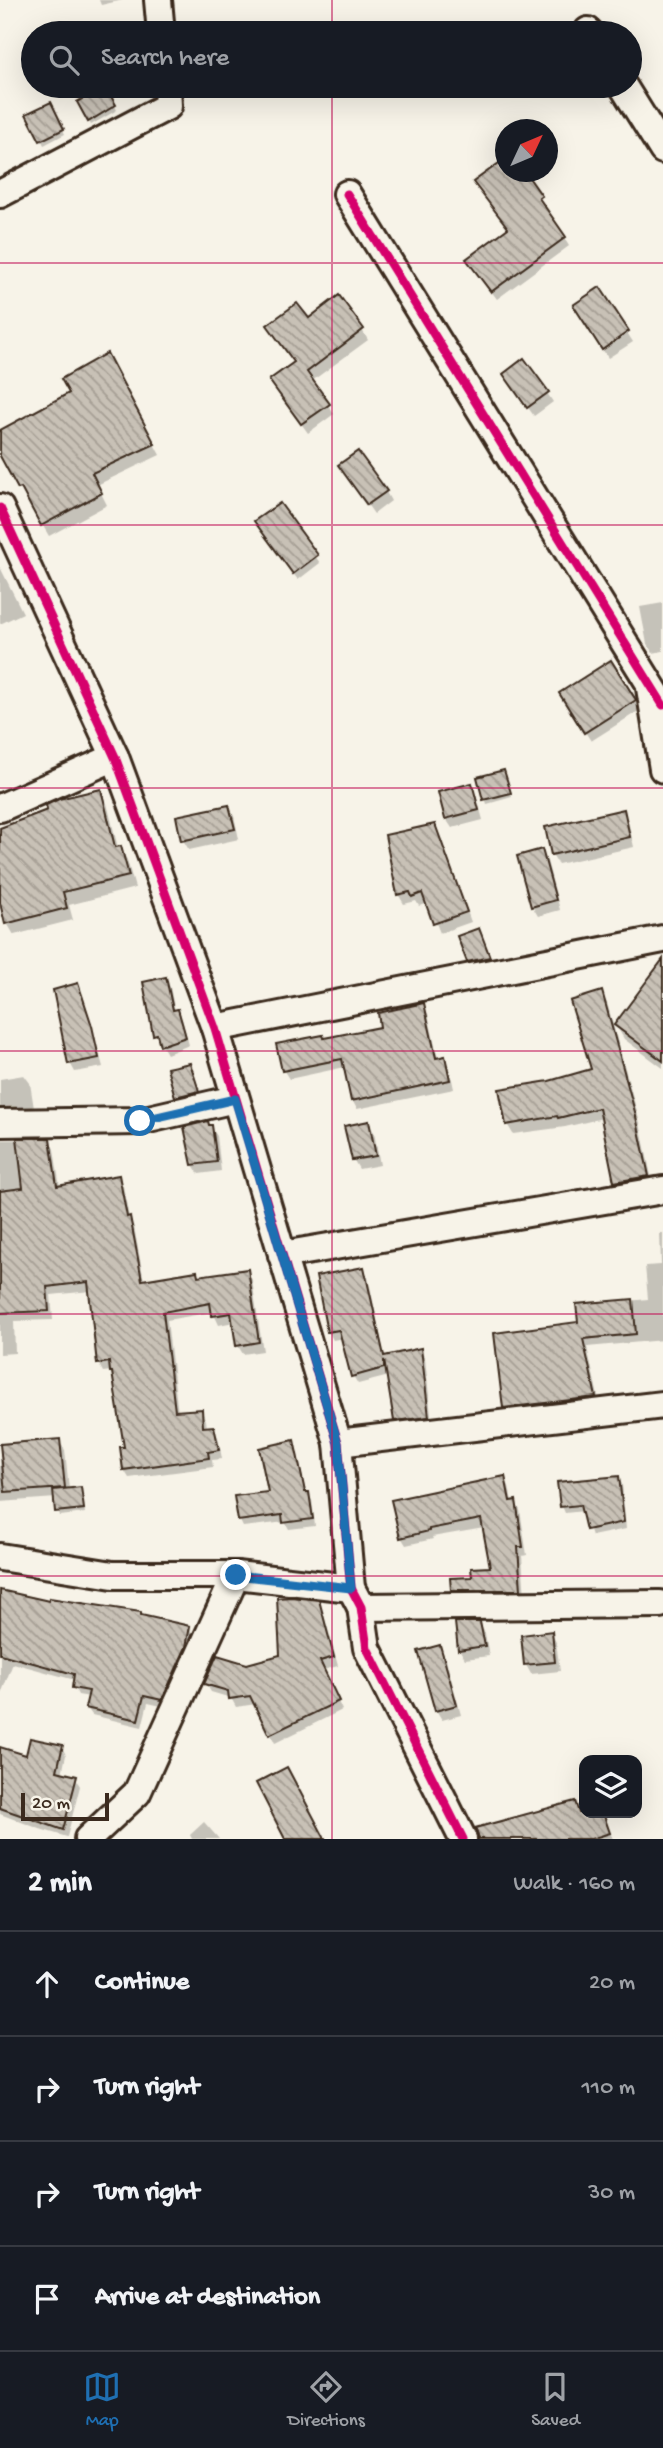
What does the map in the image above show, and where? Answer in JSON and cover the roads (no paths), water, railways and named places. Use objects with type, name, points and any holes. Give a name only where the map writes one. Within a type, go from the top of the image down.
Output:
[{"type":"street","points":[[158,0],[161,21]]},
{"type":"street","points":[[0,194],[169,106],[168,98]]},
{"type":"street","points":[[630,98],[663,150]]},
{"type":"street","points":[[347,194],[657,696],[663,769]]},
{"type":"street","points":[[0,508],[115,757],[215,1028],[338,1443],[356,1597],[367,1648],[463,1839]]},
{"type":"street","points":[[0,808],[115,757]]},
{"type":"street","points":[[215,1028],[663,939]]},
{"type":"street","points":[[0,1123],[140,1121],[235,1099]]},
{"type":"street","points":[[282,1255],[663,1190]]},
{"type":"street","points":[[338,1443],[663,1405]]},
{"type":"street","points":[[0,1557],[113,1575],[236,1575],[356,1597],[660,1604]]},
{"type":"street","points":[[88,1839],[137,1793],[236,1575]]}]
